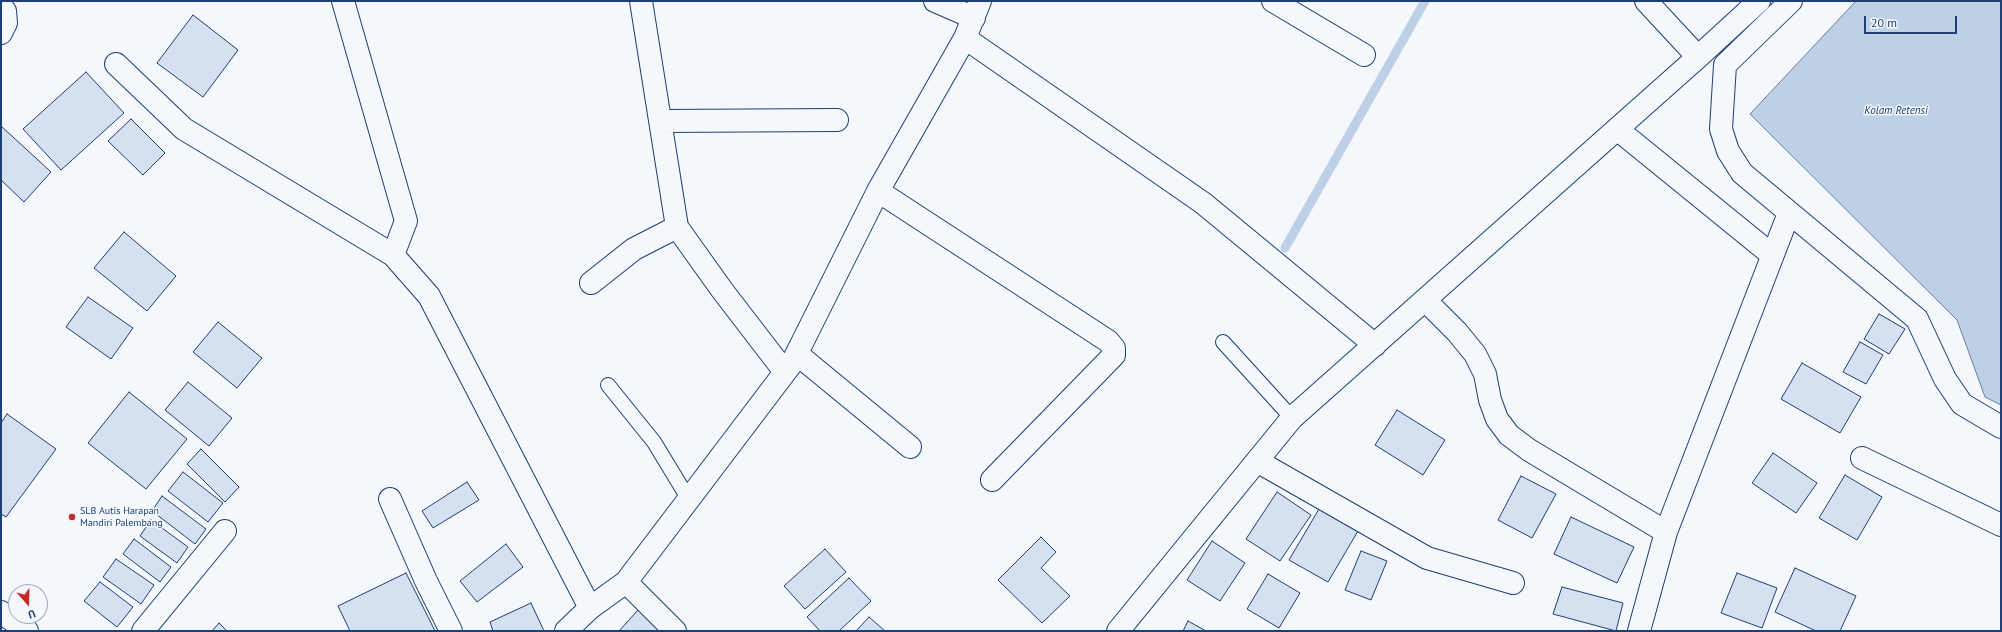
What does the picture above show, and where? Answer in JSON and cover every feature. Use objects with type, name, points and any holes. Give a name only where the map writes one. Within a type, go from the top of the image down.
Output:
[{"type":"street","points":[[343,1],[406,221],[393,255]]},
{"type":"street","points":[[641,1],[677,226],[722,290],[785,372]]},
{"type":"street","points":[[566,631],[590,608],[626,582],[797,354],[878,191],[965,38],[977,10],[935,1]]},
{"type":"street","points":[[1273,1],[1364,54]]},
{"type":"street","points":[[1646,1],[1698,57]]},
{"type":"street","points":[[1118,631],[1292,418],[1759,1]]},
{"type":"street","points":[[1791,1],[1725,65],[1721,129],[1728,151],[1742,173],[1916,319],[1945,379],[1962,404],[2001,427]]},
{"type":"street","points":[[1,6],[5,11],[6,22],[1,33]]},
{"type":"street","points":[[965,38],[1203,203],[1375,345]]},
{"type":"street","points":[[116,64],[184,129],[393,255],[429,296],[590,608]]},
{"type":"street","points":[[660,121],[837,120]]},
{"type":"street","points":[[1617,129],[1772,255]]},
{"type":"street","points":[[878,191],[1108,341],[1114,348],[1114,355],[992,480]]},
{"type":"street","points":[[1639,631],[1666,532],[1789,212]]},
{"type":"street","points":[[591,284],[634,249],[677,226]]},
{"type":"street","points":[[1425,300],[1457,332],[1475,354],[1485,374],[1490,400],[1497,419],[1510,435],[1529,450],[1666,532]]},
{"type":"street","points":[[797,354],[910,447]]},
{"type":"street","points":[[1862,458],[2001,525]]},
{"type":"street","points":[[1257,461],[1427,558],[1513,583]]},
{"type":"street","points":[[390,499],[426,581],[451,631]]},
{"type":"street","points":[[143,631],[225,531]]},
{"type":"street","points":[[626,582],[675,631]]},
{"type":"street","points":[[1,612],[27,631]]},
{"type":"lane","points":[[1223,342],[1292,418]]},
{"type":"lane","points":[[608,385],[654,442],[688,498]]},
{"type":"water","name":"Kolam Retensi","points":[[1856,1],[2001,1],[2001,405],[1985,397],[1957,320],[1750,114]]},
{"type":"building","points":[[193,15],[238,50],[203,97],[157,63]]},
{"type":"building","points":[[86,72],[124,113],[61,170],[23,129]]},
{"type":"building","points":[[131,119],[165,153],[143,175],[108,141]]},
{"type":"building","points":[[1,126],[51,172],[24,202],[1,180]]},
{"type":"building","points":[[124,232],[176,276],[147,311],[94,268]]},
{"type":"building","points":[[88,297],[133,328],[111,359],[66,327]]},
{"type":"building","points":[[1879,314],[1905,329],[1889,354],[1864,339]]},
{"type":"building","points":[[218,322],[262,358],[237,388],[193,352]]},
{"type":"building","points":[[1860,342],[1883,355],[1866,384],[1843,372]]},
{"type":"building","points":[[1802,363],[1861,397],[1840,433],[1781,399]]},
{"type":"building","points":[[188,382],[232,418],[209,446],[165,410]]},
{"type":"building","points":[[129,392],[187,439],[146,489],[88,443]]},
{"type":"building","points":[[1397,410],[1445,440],[1423,475],[1375,445]]},
{"type":"building","points":[[7,414],[56,449],[6,517],[1,514],[1,423]]},
{"type":"building","points":[[201,449],[239,487],[225,502],[187,464]]},
{"type":"building","points":[[1773,453],[1817,483],[1796,513],[1752,483]]},
{"type":"building","points":[[183,472],[223,503],[208,522],[168,491]]},
{"type":"building","points":[[1845,475],[1882,497],[1857,540],[1819,518]]},
{"type":"building","points":[[1521,476],[1556,494],[1532,538],[1498,520]]},
{"type":"building","points":[[467,482],[479,500],[433,528],[422,511]]},
{"type":"building","points":[[1277,492],[1311,515],[1280,561],[1246,539]]},
{"type":"building","points":[[162,496],[206,529],[195,544],[152,511]]},
{"type":"building","points":[[1319,509],[1358,531],[1328,582],[1289,560]]},
{"type":"building","points":[[1571,517],[1634,547],[1617,583],[1554,554]]},
{"type":"building","points":[[151,520],[188,547],[177,563],[140,536]]},
{"type":"building","points":[[1041,537],[1056,552],[1041,568],[1070,596],[1042,623],[998,580]]},
{"type":"building","points":[[134,539],[171,567],[160,582],[123,554]]},
{"type":"building","points":[[1212,541],[1245,563],[1220,601],[1187,580]]},
{"type":"building","points":[[506,544],[523,567],[477,602],[460,581]]},
{"type":"building","points":[[825,549],[846,572],[805,609],[784,586]]},
{"type":"building","points":[[1361,551],[1387,561],[1371,600],[1345,590]]},
{"type":"building","points":[[116,559],[154,585],[141,604],[103,577]]},
{"type":"building","points":[[1795,568],[1856,596],[1840,631],[1816,631],[1775,612]]},
{"type":"building","points":[[406,573],[435,631],[350,631],[338,606]]},
{"type":"building","points":[[1737,573],[1777,588],[1762,628],[1721,613]]},
{"type":"building","points":[[1268,574],[1300,593],[1279,628],[1247,609]]},
{"type":"building","points":[[849,578],[871,601],[839,631],[820,631],[807,617]]},
{"type":"building","points":[[100,582],[133,607],[117,627],[84,601]]},
{"type":"building","points":[[1562,587],[1623,603],[1616,631],[1553,614]]},
{"type":"building","points":[[531,603],[544,631],[493,631],[490,622]]},
{"type":"building","points":[[639,609],[664,631],[619,631]]},
{"type":"building","points":[[869,617],[885,631],[856,631]]},
{"type":"building","points":[[1188,621],[1206,631],[1183,631]]},
{"type":"building","points":[[219,623],[227,631],[212,631]]},
{"type":"waterway","points":[[1285,248],[1425,1]]},
{"type":"place","name":"SLB Autis Harapan Mandiri Palembang","points":[[72,517]]}]
